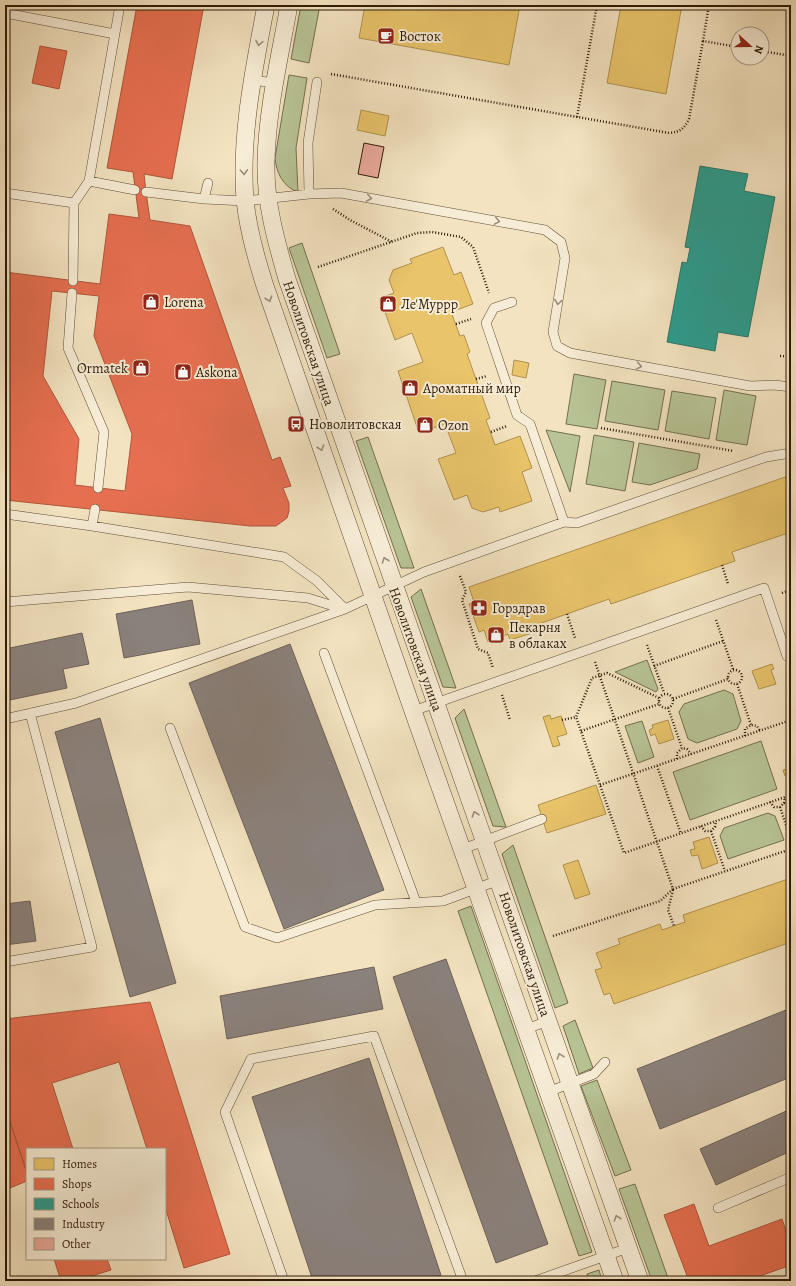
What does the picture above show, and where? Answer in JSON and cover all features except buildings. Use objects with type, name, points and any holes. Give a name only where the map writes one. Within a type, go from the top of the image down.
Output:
[{"type":"street","name":"Новолитовская улица","points":[[266,5],[252,80],[246,124],[243,164],[245,201],[252,244],[265,286],[413,711],[477,888],[615,1281]]},
{"type":"street","name":"Новолитовская улица","points":[[289,5],[275,83],[266,162],[268,198],[276,238],[287,279],[640,1281]]},
{"type":"lane","points":[[73,281],[74,203],[89,181],[120,5]]},
{"type":"lane","points":[[5,13],[115,34]]},
{"type":"lane","points":[[252,80],[275,83]]},
{"type":"lane","points":[[309,194],[308,142],[317,82]]},
{"type":"lane","points":[[89,181],[135,190]]},
{"type":"lane","points":[[204,199],[208,183]]},
{"type":"lane","points":[[146,192],[204,199],[245,201],[309,194],[341,193],[545,230],[561,242],[565,258],[554,332],[557,346],[570,353],[750,386],[774,385],[791,387]]},
{"type":"lane","points":[[5,193],[74,203]]},
{"type":"lane","points":[[72,293],[68,348],[104,432],[98,488]]},
{"type":"lane","points":[[512,302],[494,308],[486,322],[517,415],[530,424],[564,522]]},
{"type":"lane","points":[[5,718],[76,703],[345,609],[430,570],[564,522],[577,523],[766,457],[791,453]]},
{"type":"lane","points":[[92,526],[95,509]]},
{"type":"lane","points":[[5,514],[92,526],[284,557],[317,581],[345,609]]},
{"type":"lane","points":[[5,602],[188,587],[308,598],[345,609]]},
{"type":"lane","points":[[413,711],[764,588],[787,656],[791,655]]},
{"type":"lane","points":[[324,653],[416,902]]},
{"type":"lane","points":[[5,962],[92,947],[30,713]]},
{"type":"lane","points":[[170,728],[245,927],[277,938],[375,905],[443,901],[499,880]]},
{"type":"lane","points":[[463,849],[542,819]]},
{"type":"lane","points":[[526,1029],[548,1021]]},
{"type":"lane","points":[[284,1281],[225,1112],[251,1059],[374,1036],[463,1281]]},
{"type":"lane","points":[[548,1092],[594,1074],[605,1062]]},
{"type":"lane","points":[[718,1208],[791,1177]]},
{"type":"lane","points":[[535,1281],[628,1248]]},
{"type":"path","points":[[577,117],[597,5]]},
{"type":"path","points":[[327,74],[669,133],[678,132],[685,128],[689,119],[709,5]]},
{"type":"path","points":[[703,40],[730,45]]},
{"type":"path","points":[[770,52],[791,56]]},
{"type":"path","points":[[309,194],[350,220],[392,242]]},
{"type":"path","points":[[318,267],[417,233],[432,232],[461,238],[473,247],[494,308]]},
{"type":"path","points":[[456,324],[470,319],[475,320]]},
{"type":"path","points":[[780,356],[791,357]]},
{"type":"path","points":[[491,432],[507,427],[509,423]]},
{"type":"path","points":[[601,428],[739,452],[744,465]]},
{"type":"path","points":[[460,574],[466,592],[462,600],[478,649],[488,653],[493,668]]},
{"type":"path","points":[[712,607],[733,669]]},
{"type":"path","points":[[567,614],[580,652]]},
{"type":"path","points":[[642,631],[664,693]]},
{"type":"path","points":[[654,666],[723,641]]},
{"type":"path","points":[[590,649],[673,889],[668,910],[674,926]]},
{"type":"path","points":[[733,669],[739,670],[742,674],[742,680],[737,684],[732,684],[728,680],[727,674],[733,669]]},
{"type":"path","points":[[659,698],[607,673],[592,678],[576,717],[624,853],[791,795]]},
{"type":"path","points":[[673,699],[728,680]]},
{"type":"path","points":[[737,684],[751,725]]},
{"type":"path","points":[[664,693],[670,694],[673,699],[673,704],[668,708],[662,708],[659,704],[659,698],[664,693]]},
{"type":"path","points":[[502,695],[510,720]]},
{"type":"path","points":[[580,731],[659,704]]},
{"type":"path","points":[[668,708],[682,748]]},
{"type":"path","points":[[562,720],[576,717]]},
{"type":"path","points":[[600,785],[791,720]]},
{"type":"path","points":[[745,736],[745,729],[751,725],[757,726],[760,731]]},
{"type":"path","points":[[682,748],[688,749],[692,754]]},
{"type":"path","points":[[676,759],[677,753],[682,748]]},
{"type":"path","points":[[657,766],[681,834]]},
{"type":"path","points":[[780,807],[784,803],[784,797]]},
{"type":"path","points":[[770,802],[774,806],[780,807]]},
{"type":"path","points":[[784,803],[791,807]]},
{"type":"path","points":[[780,807],[791,840]]},
{"type":"path","points":[[701,826],[705,831],[711,831],[716,827],[716,821]]},
{"type":"path","points":[[711,831],[725,871]]},
{"type":"path","points":[[553,936],[660,901],[673,889],[791,848]]},
{"type":"green space","points":[[301,5],[320,5],[309,63],[291,59]]},
{"type":"green space","points":[[289,75],[307,78],[296,148],[298,192],[288,187],[284,183],[277,169],[275,158]]},
{"type":"green space","points":[[302,243],[340,354],[327,358],[289,248]]},
{"type":"green space","points":[[574,374],[606,380],[597,429],[566,424]]},
{"type":"green space","points":[[612,381],[665,390],[658,430],[605,421]]},
{"type":"green space","points":[[724,390],[756,396],[747,445],[716,440]]},
{"type":"green space","points":[[672,391],[716,398],[709,439],[665,431]]},
{"type":"green space","points":[[546,430],[580,436],[570,492]]},
{"type":"green space","points":[[594,435],[634,442],[625,491],[586,484]]},
{"type":"green space","points":[[368,437],[414,568],[401,568],[356,441]]},
{"type":"green space","points":[[639,443],[700,454],[697,469],[650,485],[632,482]]},
{"type":"green space","points":[[421,589],[456,688],[443,687],[411,597]]},
{"type":"green space","points":[[647,660],[658,689],[656,692],[615,672]]},
{"type":"green space","points":[[724,690],[733,694],[741,721],[737,729],[697,743],[688,739],[679,712],[684,704]]},
{"type":"green space","points":[[464,709],[506,827],[493,826],[455,718]]},
{"type":"green space","points":[[642,721],[654,757],[638,763],[625,726]]},
{"type":"green space","points":[[761,741],[777,789],[690,820],[673,772]]},
{"type":"green space","points":[[768,813],[775,816],[784,840],[728,859],[720,836],[724,828]]},
{"type":"green space","points":[[513,845],[568,1003],[555,1008],[502,854]]},
{"type":"green space","points":[[471,906],[592,1252],[579,1256],[458,911]]},
{"type":"green space","points":[[575,1020],[593,1068],[579,1074],[563,1026]]},
{"type":"green space","points":[[597,1080],[631,1170],[615,1176],[581,1086]]},
{"type":"green space","points":[[635,1184],[669,1281],[652,1281],[619,1189]]},
{"type":"green space","points":[[599,1270],[602,1281],[589,1281],[587,1274]]},
{"type":"place","name":"Восток","points":[[386,36]]},
{"type":"place","name":"Lorena","points":[[151,302]]},
{"type":"place","name":"Ле'Муррр","points":[[388,304]]},
{"type":"place","name":"Ormatek","points":[[141,368]]},
{"type":"place","name":"Askona","points":[[183,372]]},
{"type":"place","name":"Ароматный мир","points":[[410,388]]},
{"type":"place","name":"Новолитовская","points":[[296,424]]},
{"type":"place","name":"Ozon","points":[[425,425]]},
{"type":"place","name":"Горздрав","points":[[479,608]]},
{"type":"place","name":"Пекарня в облаках","points":[[496,635]]}]
